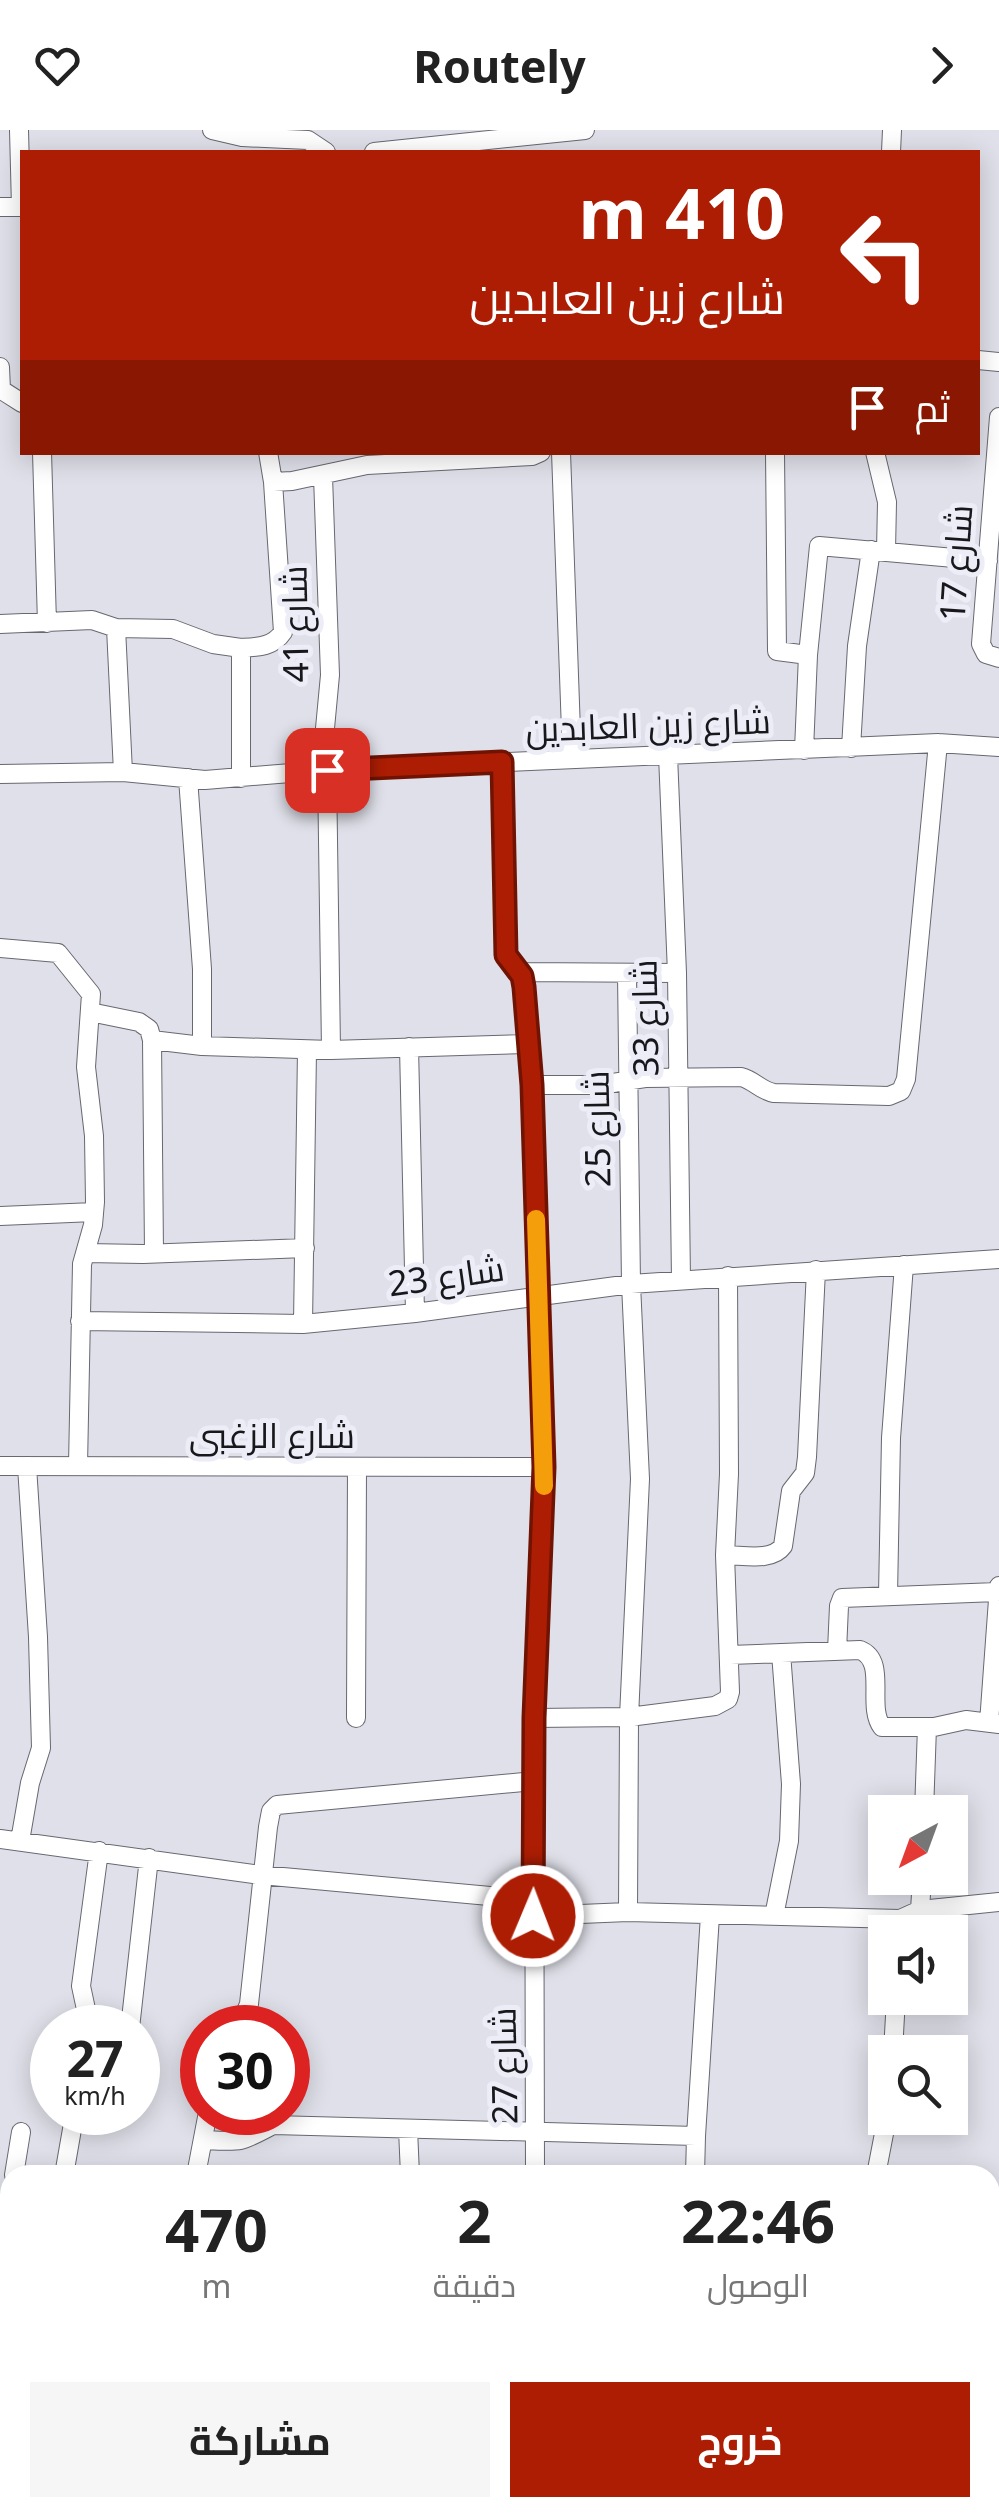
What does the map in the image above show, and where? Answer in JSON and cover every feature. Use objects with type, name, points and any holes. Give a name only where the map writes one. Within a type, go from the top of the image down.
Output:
[{"type":"street","points":[[19,130],[20,156]]},
{"type":"street","points":[[212,130],[242,137],[308,140],[323,150]]},
{"type":"street","points":[[383,150],[415,143],[553,137],[585,130]]},
{"type":"street","points":[[0,367],[0,390]]},
{"type":"street","name":"شارع 17","points":[[992,656],[982,644],[993,588],[988,561],[999,417]]},
{"type":"street","points":[[42,455],[47,623]]},
{"type":"street","points":[[0,624],[92,620],[116,628],[173,629],[213,644],[241,648],[266,646],[278,640],[283,632],[268,455]]},
{"type":"street","points":[[273,482],[435,457],[534,455]]},
{"type":"street","points":[[561,455],[572,758]]},
{"type":"street","points":[[775,455],[777,650],[808,655]]},
{"type":"street","points":[[851,748],[857,646],[888,502],[876,455]]},
{"type":"street","name":"شارع 41","points":[[323,476],[330,676],[324,771],[331,1050]]},
{"type":"street","points":[[804,750],[819,546],[988,561]]},
{"type":"street","points":[[116,628],[124,772]]},
{"type":"street","points":[[241,648],[242,778]]},
{"type":"street","points":[[532,1085],[741,1076],[774,1093],[889,1096],[904,1088],[938,743]]},
{"type":"street","name":"شارع زين العابدين","points":[[0,774],[124,772],[242,778],[572,758],[938,743],[999,747]]},
{"type":"street","name":"شارع 33","points":[[668,755],[677,973],[681,1280]]},
{"type":"street","name":"شارع 27","points":[[502,762],[506,955],[524,987],[532,1085],[544,1467],[534,1718],[535,2165]]},
{"type":"street","points":[[188,778],[202,969],[202,1046]]},
{"type":"street","points":[[0,948],[58,953],[90,994],[86,1067],[94,1136],[94,1212],[82,1264],[78,1466]]},
{"type":"street","points":[[519,972],[677,973]]},
{"type":"street","name":"شارع 25","points":[[628,974],[630,1284],[640,1479],[629,1717],[628,1912]]},
{"type":"street","points":[[90,1012],[138,1022],[149,1029],[152,1040],[154,1253]]},
{"type":"street","points":[[152,1040],[307,1050],[528,1044]]},
{"type":"street","points":[[408,1048],[415,1314]]},
{"type":"street","points":[[303,1324],[307,1050]]},
{"type":"street","points":[[0,1216],[94,1212]]},
{"type":"street","points":[[86,1253],[305,1248]]},
{"type":"street","name":"شارع 23","points":[[80,1321],[303,1324],[415,1314],[630,1284],[999,1258]]},
{"type":"street","points":[[888,1595],[890,1438],[904,1264]]},
{"type":"street","points":[[725,1555],[770,1556],[784,1546],[792,1492],[805,1473],[807,1458],[816,1270]]},
{"type":"street","points":[[534,1718],[629,1717],[722,1704],[730,1692],[725,1555],[729,1474],[728,1276]]},
{"type":"street","name":"شارع الزغبى","points":[[0,1466],[544,1467]]},
{"type":"street","points":[[20,1841],[30,1783],[41,1748],[27,1466]]},
{"type":"street","points":[[356,1718],[357,1467]]},
{"type":"street","points":[[730,1655],[837,1651],[860,1650],[871,1656],[879,1725],[927,1727],[966,1720],[994,1724],[998,1589],[840,1600],[837,1651]]},
{"type":"street","points":[[774,1916],[789,1842],[791,1784],[780,1653]]},
{"type":"street","points":[[925,1795],[927,1727]]},
{"type":"street","points":[[248,2005],[271,1811],[282,1802],[534,1782]]},
{"type":"street","points":[[0,1839],[99,1850],[261,1876],[533,1908],[774,1916],[868,1923]]},
{"type":"street","points":[[86,2005],[82,1986],[99,1850]]},
{"type":"street","points":[[133,2005],[149,1858]]},
{"type":"street","points":[[920,1910],[921,1895]]},
{"type":"street","points":[[914,1915],[920,1910],[999,1902]]},
{"type":"street","points":[[696,2165],[710,1915]]},
{"type":"street","points":[[203,2140],[238,2142],[273,2125],[696,2136]]},
{"type":"street","points":[[408,2129],[410,2165]]},
{"type":"street","points":[[16,2165],[21,2132]]},
{"type":"street","points":[[66,2165],[71,2135]]},
{"type":"street","points":[[198,2165],[204,2135]]},
{"type":"street","points":[[878,2165],[884,2135]]},
{"type":"slow traffic","points":[[536,1219],[544,1486]]},
{"type":"route","points":[[327,770],[502,762],[506,955],[524,982],[532,1085],[544,1467],[534,1718],[533,1916]]}]
